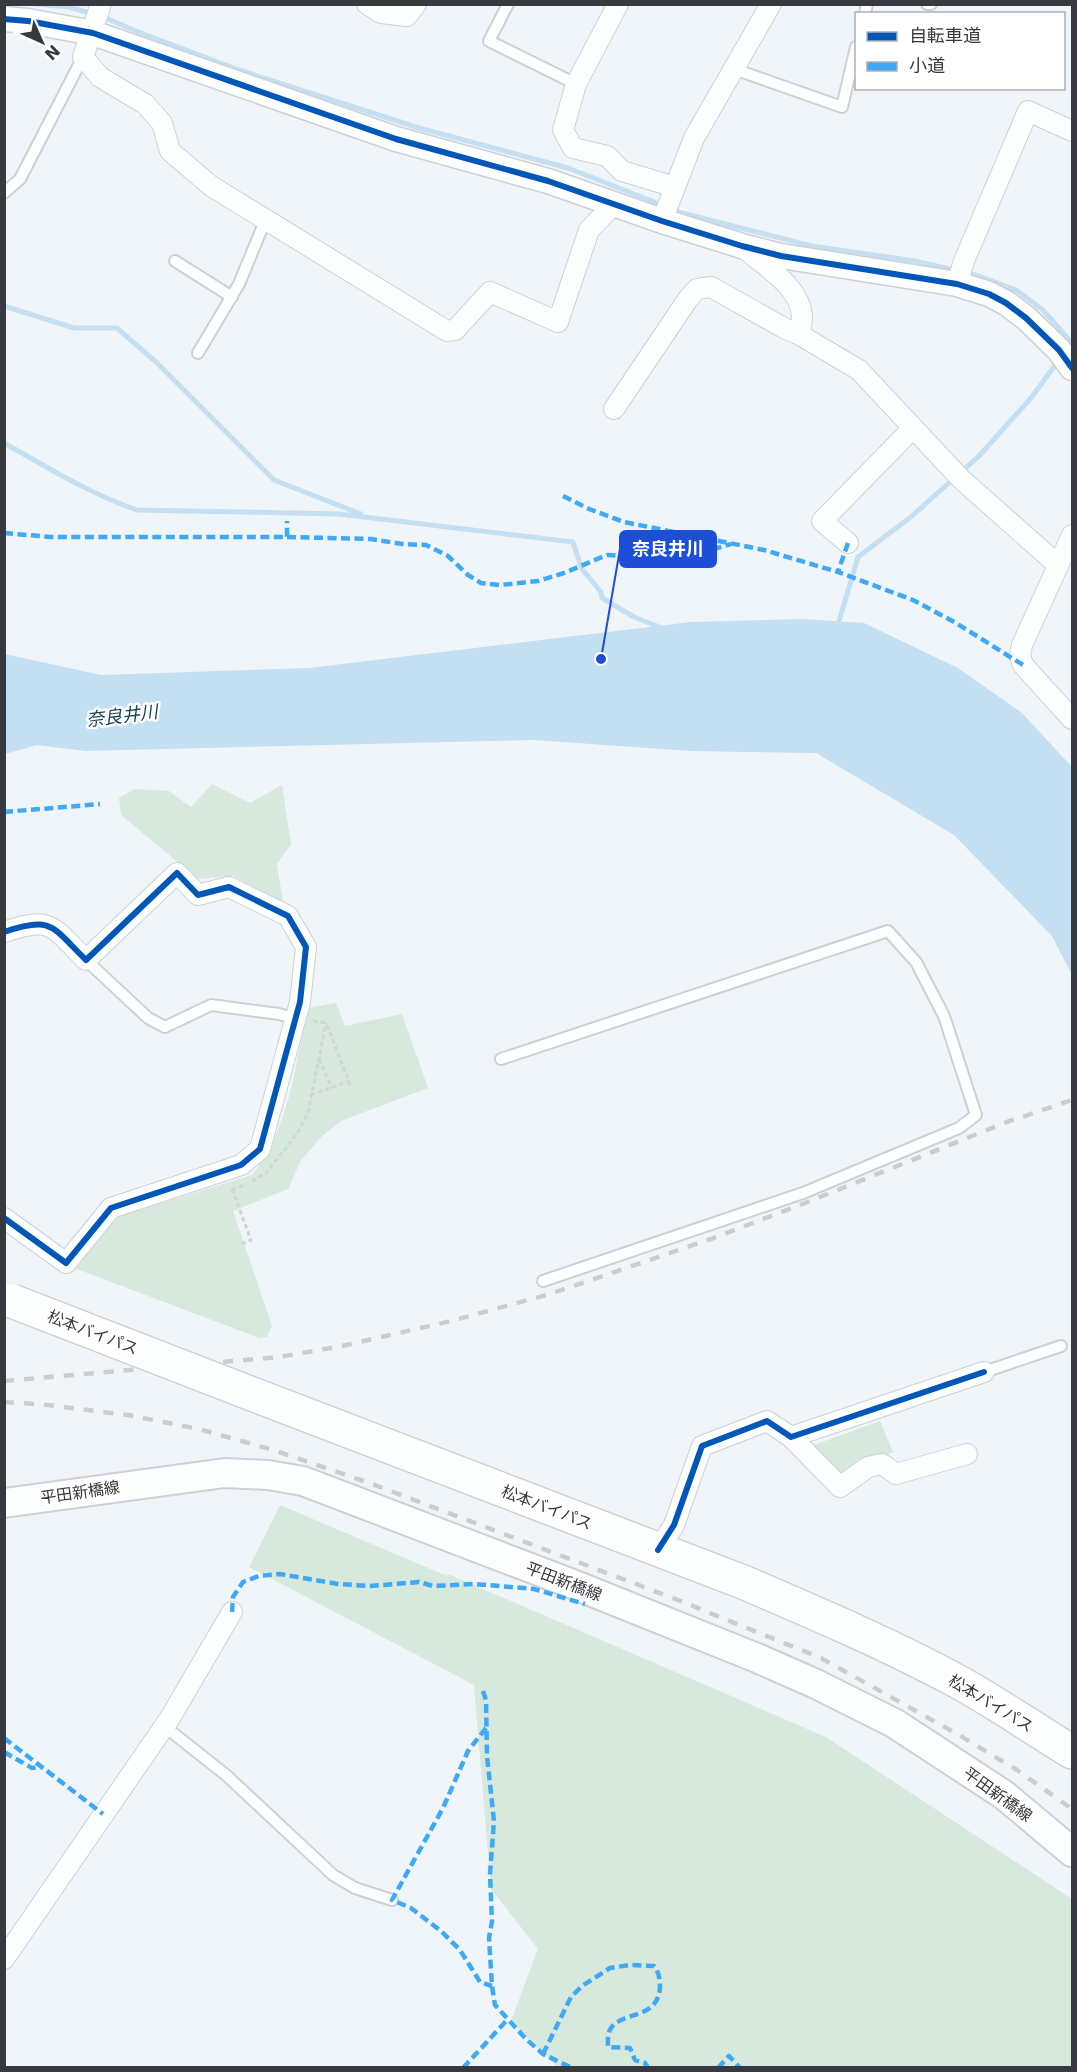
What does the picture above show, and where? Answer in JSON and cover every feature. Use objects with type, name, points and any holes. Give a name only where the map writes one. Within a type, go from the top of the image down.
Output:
[{"type":"highway","name":"松本バイパス","points":[[8,1299],[743,1582],[888,1646],[957,1681],[1072,1752]]},
{"type":"main road","name":"平田新橋線","points":[[4,1503],[225,1473],[268,1475],[303,1481],[574,1585],[816,1684],[894,1724],[1004,1795],[1072,1852]]},
{"type":"street","points":[[367,4],[381,13],[407,16],[416,4]]},
{"type":"street","points":[[618,4],[576,84],[563,130],[573,148],[607,156],[622,171],[668,204],[742,246],[786,283],[798,301],[802,316],[800,334]]},
{"type":"street","points":[[668,204],[694,138],[771,4]]},
{"type":"street","points":[[4,19],[28,21],[97,17],[396,139],[548,181],[614,204],[668,204]]},
{"type":"street","points":[[97,17],[83,57],[100,77],[145,104],[162,123],[170,151],[211,186],[447,331],[455,330],[490,292],[558,322],[589,230],[614,204]]},
{"type":"street","points":[[961,274],[1028,111],[1072,131]]},
{"type":"street","points":[[742,246],[781,256],[961,274],[1026,318],[1059,350],[1072,368]]},
{"type":"street","points":[[614,409],[688,299],[697,289],[711,287],[784,328],[800,334],[859,370],[956,473],[1058,565]]},
{"type":"street","points":[[848,543],[822,521],[914,428]]},
{"type":"street","points":[[1072,535],[1022,645],[1020,656],[1023,665],[1072,719]]},
{"type":"street","points":[[4,932],[30,923],[50,925],[86,960],[177,873],[198,895],[229,887],[288,916],[306,947],[300,1002],[260,1149],[241,1166],[111,1208],[66,1263],[4,1218]]},
{"type":"street","points":[[791,1437],[984,1372]]},
{"type":"street","points":[[658,1550],[674,1525],[702,1446],[767,1421],[791,1437],[840,1487],[868,1467],[882,1464],[896,1474],[967,1454]]},
{"type":"street","points":[[4,1959],[164,1726],[232,1612]]},
{"type":"lane","points":[[508,4],[489,41],[576,84]]},
{"type":"lane","points":[[734,69],[842,107],[855,51]]},
{"type":"lane","points":[[4,193],[20,179],[83,57]]},
{"type":"lane","points":[[198,353],[240,284],[265,221]]},
{"type":"lane","points":[[175,261],[232,297]]},
{"type":"lane","points":[[501,1059],[888,931],[916,962],[944,1016],[976,1115],[959,1128],[803,1193],[543,1281]]},
{"type":"lane","points":[[86,960],[148,1018],[165,1027],[211,1005],[279,1014],[296,1019]]},
{"type":"lane","points":[[984,1372],[1061,1346]]},
{"type":"lane","points":[[164,1726],[235,1783],[333,1875],[355,1888],[392,1900]]},
{"type":"path","points":[[232,1191],[266,1173],[297,1134],[308,1113],[326,1023],[351,1087]]},
{"type":"path","points":[[319,1059],[332,1088]]},
{"type":"path","points":[[311,1095],[349,1082]]},
{"type":"path","points":[[225,1171],[251,1240],[239,1245]]},
{"type":"green space","points":[[212,784],[250,803],[282,785],[291,844],[277,864],[283,902],[233,876],[198,879],[121,815],[119,798],[134,789],[169,791],[191,807]]},
{"type":"green space","points":[[336,1003],[345,1026],[402,1014],[428,1088],[341,1121],[320,1138],[300,1162],[288,1189],[233,1211],[272,1326],[267,1337],[259,1338],[77,1269],[74,1262],[120,1216],[252,1175],[275,1137],[283,1116],[307,1008]]},
{"type":"green space","points":[[880,1421],[893,1452],[838,1475],[808,1447]]},
{"type":"green space","points":[[280,1505],[447,1576],[448,1574],[826,1737],[1072,1899],[1072,2067],[557,2067],[511,2021],[538,1949],[491,1889],[474,1685],[249,1567]]},
{"type":"water","points":[[803,619],[864,623],[958,668],[1022,713],[1072,767],[1072,975],[1052,936],[954,835],[816,753],[690,751],[534,740],[85,751],[37,745],[5,754],[5,654],[101,675],[309,668],[691,622]]},
{"type":"waterway","points":[[37,4],[69,7],[106,18],[239,70],[419,128],[568,168],[682,213],[812,246],[915,261],[979,276],[1016,290],[1043,310],[1072,343]]},
{"type":"waterway","points":[[4,306],[74,328],[117,328],[157,363],[274,480],[361,514]]},
{"type":"waterway","points":[[837,628],[858,557],[912,516],[979,456],[1031,398],[1056,364]]},
{"type":"waterway","points":[[4,443],[86,488],[137,510],[339,514],[573,542],[582,569],[601,592],[602,598],[634,617],[662,628]]},
{"type":"railway","points":[[4,1381],[279,1357],[342,1346],[451,1321],[550,1294],[711,1239],[1007,1122],[1072,1100]]},
{"type":"railway","points":[[4,1402],[128,1415],[199,1429],[273,1450],[372,1484],[678,1600],[821,1658],[959,1735],[1017,1770],[1072,1809]]},
{"type":"marked path","points":[[563,496],[624,522],[764,550],[838,572]]},
{"type":"marked path","points":[[4,533],[51,537],[287,537],[287,521]]},
{"type":"marked path","points":[[287,537],[371,539],[426,545],[448,556],[468,575],[481,583],[500,585],[538,581],[607,555],[678,560],[731,544]]},
{"type":"marked path","points":[[848,543],[838,572],[913,600],[956,623],[1023,665]]},
{"type":"marked path","points":[[4,812],[100,804]]},
{"type":"marked path","points":[[232,1612],[233,1597],[243,1582],[259,1576],[280,1574],[338,1584],[370,1586],[419,1582],[433,1586],[475,1584],[534,1589],[585,1604]]},
{"type":"marked path","points":[[483,1691],[486,1700],[487,1756],[494,1821],[490,1874],[492,1921],[489,1938],[495,2005],[543,2054],[572,2068]]},
{"type":"marked path","points":[[486,1728],[468,1751],[443,1808],[392,1900],[411,1908],[441,1931],[460,1950],[480,1982],[492,1986]]},
{"type":"marked path","points":[[4,1738],[103,1814]]},
{"type":"marked path","points":[[4,1752],[32,1768],[42,1767]]},
{"type":"marked path","points":[[543,2054],[571,1997],[582,1986],[610,1968],[630,1965],[654,1966],[660,1982],[658,1998],[647,2010],[617,2022],[611,2028],[608,2037],[608,2047],[630,2048],[635,2060],[645,2063],[648,2068]]},
{"type":"marked path","points":[[463,2068],[508,2019]]},
{"type":"marked path","points":[[718,2068],[729,2056],[740,2068]]},
{"type":"cycle path","points":[[4,19],[93,33],[396,139],[548,181],[742,246],[781,256],[957,284],[989,294],[1026,318],[1059,350],[1072,368]]},
{"type":"cycle path","points":[[4,932],[33,925],[51,927],[86,960],[177,873],[198,895],[229,887],[288,916],[306,947],[300,1002],[260,1149],[241,1165],[111,1208],[66,1263],[4,1218]]},
{"type":"cycle path","points":[[658,1550],[674,1525],[702,1446],[767,1421],[791,1437],[984,1372]]},
{"type":"place","name":"奈良井川","points":[[601,659]]}]
